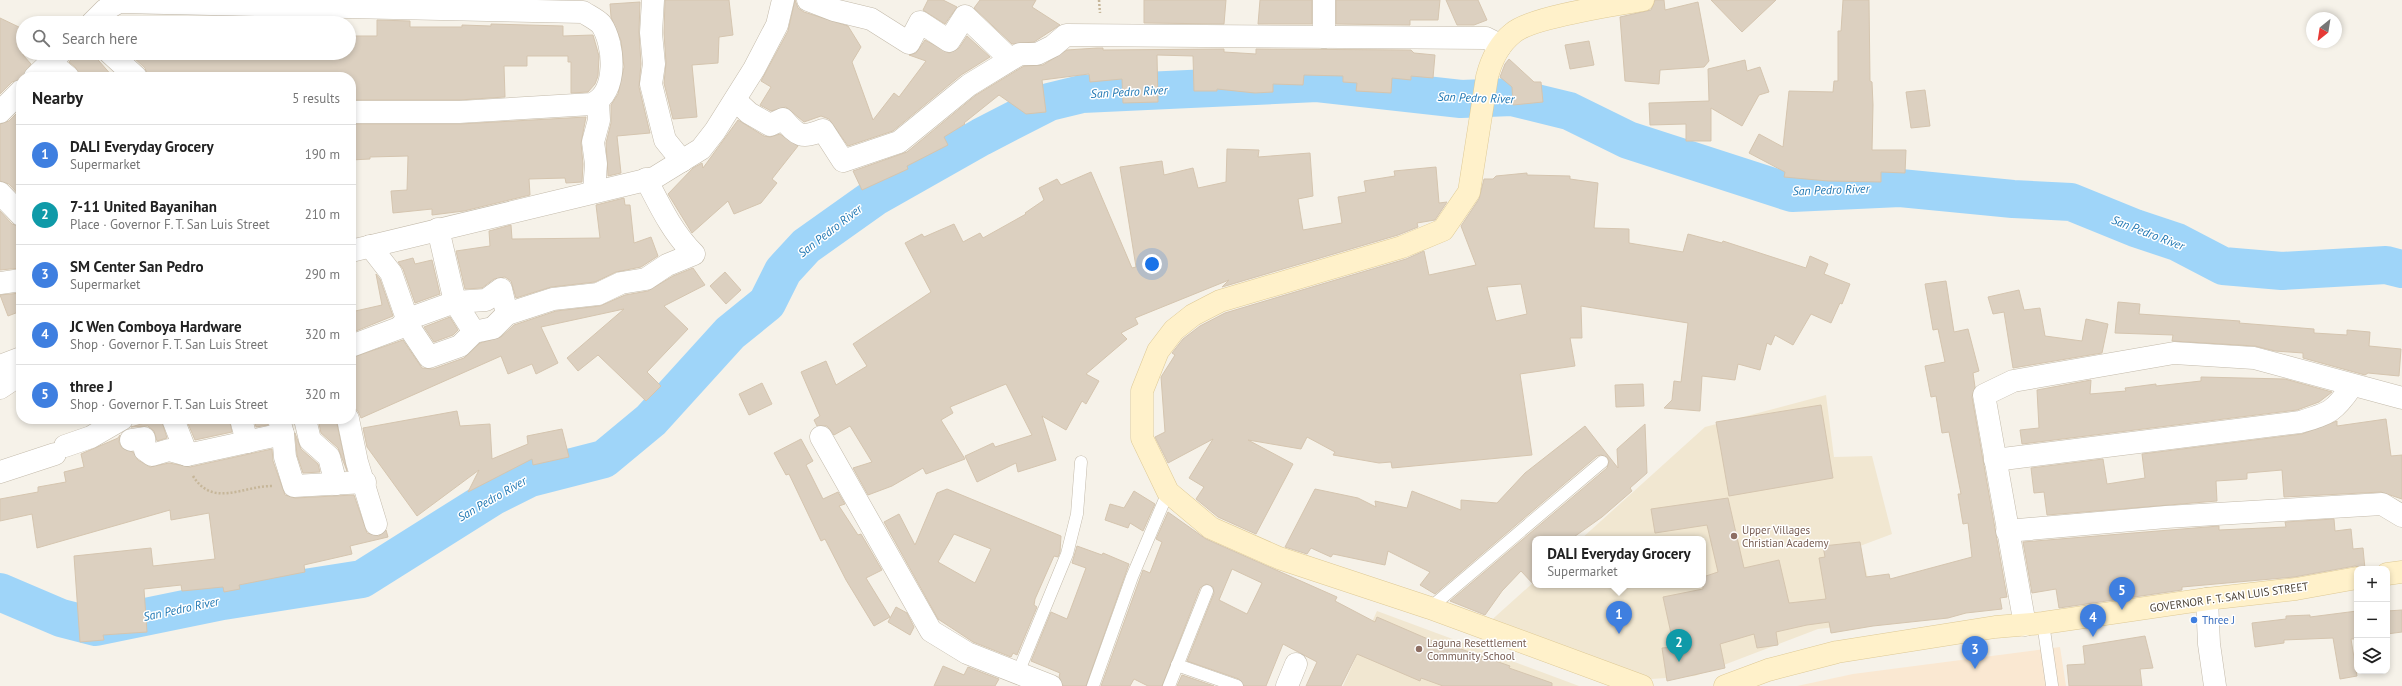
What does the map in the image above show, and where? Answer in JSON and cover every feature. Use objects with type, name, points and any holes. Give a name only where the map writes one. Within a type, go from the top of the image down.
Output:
[{"type":"main road","points":[[1642,686],[1430,608],[1279,558],[1211,528],[1168,492],[1142,438],[1142,391],[1158,351],[1174,330],[1193,315],[1220,301],[1402,247],[1443,230],[1469,192],[1476,160],[1490,66],[1500,48],[1513,32],[1533,23],[1643,0]]},
{"type":"main road","points":[[2390,574],[2402,572]]},
{"type":"main road","name":"GOVERNOR F. T. SAN LUIS STREET","points":[[1725,686],[1768,670],[1837,652],[1995,627],[2034,624],[2207,599],[2296,589],[2354,579]]},
{"type":"street","points":[[653,0],[651,33],[654,64],[651,84],[665,140],[682,161]]},
{"type":"street","points":[[360,248],[654,178],[701,149],[735,100],[754,69],[777,25],[783,0]]},
{"type":"street","points":[[808,0],[834,10],[871,19],[908,43],[920,22],[949,41],[965,16],[1010,59]]},
{"type":"street","points":[[1324,0],[1324,37]]},
{"type":"street","points":[[99,16],[105,10],[119,2],[583,6],[600,24],[609,41],[609,85],[598,101],[592,104],[467,112],[356,112]]},
{"type":"street","points":[[735,100],[749,113],[770,125],[783,119],[795,133],[807,136],[823,130],[843,160],[898,142],[969,85],[1010,59],[1020,54],[1037,54],[1053,46],[1066,35],[1486,38],[1494,42],[1500,48]]},
{"type":"street","points":[[118,60],[131,72]]},
{"type":"street","points":[[49,64],[61,72]]},
{"type":"street","points":[[594,192],[596,164],[594,142],[599,120],[598,101]]},
{"type":"street","points":[[360,248],[391,273],[411,330],[429,357],[460,346],[474,332],[494,328],[507,314],[553,299],[598,294],[621,283],[646,279],[667,265],[694,254],[681,241],[665,217],[646,179]]},
{"type":"street","points":[[0,194],[16,211]]},
{"type":"street","points":[[438,230],[455,302],[474,332]]},
{"type":"street","points":[[0,283],[16,281]]},
{"type":"street","points":[[356,344],[400,328],[408,319],[455,302],[486,300],[501,289],[507,314]]},
{"type":"street","points":[[2034,624],[2007,531],[1984,395],[2013,381],[2174,353],[2254,358],[2323,376],[2352,386],[2402,398]]},
{"type":"street","points":[[0,366],[16,360]]},
{"type":"street","points":[[0,388],[12,380],[16,375]]},
{"type":"street","points":[[1995,460],[2300,422],[2328,414],[2341,402],[2352,386]]},
{"type":"street","points":[[0,472],[91,437],[113,424]]},
{"type":"street","points":[[174,424],[187,455]]},
{"type":"street","points":[[242,424],[247,442]]},
{"type":"street","points":[[306,424],[310,440],[329,457],[336,484]]},
{"type":"street","points":[[349,424],[357,462],[365,482],[376,524]]},
{"type":"street","points":[[131,440],[144,438],[145,450],[152,455],[169,450],[187,455],[247,442],[281,426],[285,457],[294,486],[365,482]]},
{"type":"street","points":[[821,437],[932,631],[967,653],[1051,686]]},
{"type":"street","points":[[2007,531],[2166,517],[2382,504],[2402,516]]},
{"type":"street","points":[[2207,599],[2209,644],[2215,686]]},
{"type":"street","points":[[1287,686],[1296,664]]},
{"type":"lane","points":[[1018,673],[1067,554],[1077,514],[1080,462]]},
{"type":"lane","points":[[1430,608],[1602,462]]},
{"type":"lane","points":[[1093,686],[1132,577],[1168,492]]},
{"type":"lane","points":[[1169,686],[1207,592]]},
{"type":"lane","points":[[2034,624],[2052,685]]},
{"type":"lane","points":[[1177,665],[1237,686]]},
{"type":"path","points":[[187,455],[189,469],[194,477],[200,486],[212,494],[267,486],[294,486]]},
{"type":"path","points":[[194,477],[200,475]]},
{"type":"shaded area","name":"Upper Villages Christian Academy","points":[[1826,395],[1834,457],[1872,456],[1892,534],[1860,546],[1879,622],[1818,629],[1695,676],[1637,680],[1486,625],[1532,584],[1532,588],[1706,588],[1706,536],[1584,536],[1705,427]]},
{"type":"shaded area","name":"Laguna Resettlement Community School","points":[[1377,611],[1579,686],[1343,686]]},
{"type":"shaded area","points":[[2060,647],[2066,686],[1797,686],[1853,674]]},
{"type":"building","points":[[665,0],[729,0],[733,35],[719,37],[718,63],[692,65],[697,117],[673,119],[664,83],[666,63],[664,33]]},
{"type":"building","points":[[795,0],[798,8],[804,12],[848,26],[861,47],[852,62],[873,120],[894,93],[899,97],[926,61],[909,55],[916,53],[925,40],[949,53],[959,48],[967,36],[990,57],[961,75],[893,131],[848,146],[829,119],[821,116],[804,122],[786,107],[771,111],[760,105],[771,87],[761,81],[788,31]]},
{"type":"building","points":[[928,0],[943,0],[957,7],[945,24],[923,10]]},
{"type":"building","points":[[980,0],[1036,0],[1032,7],[1060,25],[1034,42],[1012,44],[974,8]]},
{"type":"building","points":[[1144,0],[1226,0],[1224,24],[1144,23]]},
{"type":"building","points":[[1260,0],[1312,0],[1312,24],[1258,24]]},
{"type":"building","points":[[1336,0],[1440,0],[1438,20],[1410,20],[1410,25],[1336,24]]},
{"type":"building","points":[[1446,0],[1478,0],[1487,20],[1474,25],[1457,25]]},
{"type":"building","points":[[1655,0],[1664,0],[1665,10],[1698,2],[1709,61],[1704,67],[1660,70],[1659,84],[1625,81],[1620,17],[1651,10]]},
{"type":"building","points":[[1711,0],[1776,0],[1742,32]]},
{"type":"building","points":[[1843,0],[1869,0],[1870,81],[1872,82],[1873,105],[1872,150],[1906,150],[1905,173],[1881,172],[1881,182],[1828,181],[1784,177],[1785,172],[1749,153],[1759,134],[1783,147],[1789,91],[1833,92],[1834,81],[1838,81],[1838,31],[1841,31]]},
{"type":"building","points":[[640,2],[639,32],[641,64],[639,87],[650,133],[617,136],[621,173],[608,176],[606,143],[611,123],[611,105],[618,94],[624,67],[621,41],[611,17],[610,4]]},
{"type":"building","points":[[0,18],[16,26],[16,60],[27,60],[31,64],[26,72],[16,72],[16,81],[12,82],[0,94]]},
{"type":"building","points":[[377,20],[410,21],[410,27],[462,27],[462,25],[491,26],[491,24],[563,26],[563,36],[593,35],[599,56],[598,76],[595,84],[588,92],[571,93],[571,62],[568,62],[568,56],[527,56],[527,66],[504,66],[505,97],[459,100],[356,100],[356,72],[146,72],[145,68],[136,60],[356,60],[356,36],[377,36]]},
{"type":"building","points":[[1589,41],[1594,65],[1570,69],[1565,45]]},
{"type":"building","points":[[1103,48],[1103,50],[1224,49],[1224,52],[1256,54],[1256,49],[1411,50],[1414,53],[1435,55],[1433,78],[1411,76],[1411,80],[1392,78],[1391,93],[1356,91],[1357,83],[1343,82],[1343,76],[1304,75],[1303,85],[1273,84],[1273,92],[1255,93],[1217,89],[1217,91],[1194,91],[1193,56],[1157,55],[1158,102],[1123,103],[1122,79],[1090,82],[1089,74],[1042,80],[1046,112],[1026,114],[999,95],[964,123],[965,124],[944,137],[948,145],[907,166],[908,169],[862,190],[853,171],[907,152],[976,95],[1024,66],[1043,65],[1067,50]]},
{"type":"building","points":[[1509,59],[1534,82],[1541,82],[1543,102],[1513,105],[1512,87],[1500,77],[1505,64]]},
{"type":"building","points":[[71,60],[98,60],[109,72],[78,72],[76,68],[69,62]]},
{"type":"building","points":[[1745,60],[1747,71],[1760,67],[1769,92],[1759,95],[1742,126],[1711,108],[1711,141],[1686,141],[1686,124],[1650,125],[1649,103],[1709,101],[1708,69]]},
{"type":"building","points":[[1925,90],[1930,126],[1911,128],[1906,92]]},
{"type":"building","points":[[16,114],[16,192],[9,184],[0,181],[0,124],[9,121]]},
{"type":"building","points":[[586,117],[581,143],[583,164],[582,182],[566,183],[565,178],[529,179],[530,195],[464,211],[432,215],[432,209],[393,213],[391,191],[407,190],[408,156],[370,157],[370,159],[356,160],[356,124],[460,124]]},
{"type":"building","points":[[738,120],[764,136],[770,137],[780,134],[798,146],[772,179],[777,183],[761,203],[734,214],[728,201],[692,233],[668,194],[693,168],[702,163],[703,168]]},
{"type":"building","points":[[1227,149],[1259,150],[1258,157],[1310,153],[1313,196],[1298,199],[1303,230],[1342,223],[1338,197],[1366,192],[1364,181],[1395,176],[1394,171],[1436,167],[1439,203],[1447,202],[1435,220],[1417,223],[1418,227],[1398,235],[1222,287],[1229,280],[1135,318],[1138,324],[1121,333],[1127,339],[1086,374],[1099,381],[1086,404],[1082,401],[1066,430],[1042,416],[1056,460],[1018,472],[1016,463],[977,482],[965,456],[993,443],[995,447],[1032,435],[1006,384],[950,407],[953,413],[941,420],[965,459],[926,474],[923,468],[892,486],[868,495],[853,468],[872,462],[850,426],[834,435],[827,426],[817,426],[814,420],[820,416],[801,372],[826,361],[836,385],[867,366],[853,344],[931,292],[905,243],[922,234],[924,237],[954,224],[963,242],[980,233],[983,238],[1026,214],[1025,213],[1044,200],[1039,188],[1057,179],[1061,185],[1091,172],[1132,268],[1136,267],[1120,167],[1162,161],[1164,175],[1193,168],[1198,188],[1226,182]]},
{"type":"building","points":[[1527,173],[1527,175],[1570,176],[1570,179],[1598,183],[1594,228],[1629,229],[1629,243],[1683,252],[1688,234],[1722,243],[1723,241],[1806,268],[1810,256],[1828,264],[1824,274],[1850,284],[1842,304],[1840,303],[1831,323],[1811,314],[1793,345],[1775,335],[1771,345],[1767,343],[1760,370],[1738,364],[1735,380],[1702,376],[1700,411],[1664,408],[1672,400],[1674,381],[1681,382],[1688,323],[1581,306],[1582,338],[1570,338],[1575,366],[1520,374],[1532,455],[1392,468],[1391,462],[1379,463],[1333,455],[1335,452],[1307,437],[1301,449],[1248,440],[1293,464],[1256,534],[1218,517],[1196,499],[1204,487],[1189,478],[1213,439],[1168,463],[1155,437],[1165,432],[1161,377],[1175,355],[1172,353],[1183,339],[1200,326],[1225,313],[1406,259],[1424,251],[1429,275],[1476,265],[1461,226],[1479,199],[1484,179],[1493,179],[1496,176]],"holes":[[[1521,284],[1527,314],[1496,321],[1487,287]]]},
{"type":"building","points":[[624,198],[625,205],[630,205],[634,243],[651,237],[658,256],[641,267],[616,272],[595,282],[551,287],[516,298],[511,281],[505,277],[494,279],[482,288],[465,289],[456,251],[490,246],[489,231],[511,225],[512,239],[600,238],[596,205]]},
{"type":"building","points":[[0,211],[12,224],[16,225],[16,268],[0,270]]},
{"type":"building","points":[[413,258],[415,264],[432,260],[440,294],[415,303],[403,269],[398,262]]},
{"type":"building","points":[[693,268],[705,285],[664,306],[688,329],[647,372],[661,386],[646,401],[598,355],[578,371],[567,358],[624,309],[541,327],[558,363],[536,374],[532,364],[508,374],[501,356],[361,418],[356,410],[356,356],[403,340],[422,368],[433,369],[464,358],[480,343],[501,337],[514,325],[556,311],[600,306],[625,295],[648,291],[673,276]]},
{"type":"building","points":[[725,272],[741,290],[726,304],[710,286]]},
{"type":"building","points":[[376,274],[380,279],[393,316],[356,331],[356,311],[382,305]]},
{"type":"building","points":[[1946,281],[1954,332],[1968,329],[1979,371],[1973,373],[1975,387],[1972,397],[2007,597],[2000,598],[2002,609],[1966,613],[1948,618],[1873,626],[1831,633],[1829,622],[1807,625],[1776,632],[1778,645],[1757,648],[1754,634],[1720,644],[1725,668],[1667,681],[1662,648],[1674,647],[1663,597],[1706,588],[1706,576],[1718,572],[1707,525],[1655,533],[1651,509],[1728,498],[1744,568],[1779,560],[1789,603],[1826,599],[1819,558],[1825,557],[1823,546],[1860,542],[1866,577],[1889,574],[1890,579],[1972,557],[1968,523],[1963,524],[1958,494],[1961,494],[1949,432],[1942,433],[1936,396],[1931,397],[1925,366],[1945,362],[1938,329],[1933,330],[1925,284]]},
{"type":"building","points":[[2019,290],[2024,310],[2040,308],[2045,336],[2082,341],[2086,319],[2108,324],[2102,353],[2013,368],[2004,312],[1993,314],[1988,297]]},
{"type":"building","points":[[16,293],[16,313],[8,316],[0,295]]},
{"type":"building","points":[[2118,302],[2140,304],[2139,314],[2240,321],[2239,323],[2314,329],[2314,333],[2347,335],[2347,330],[2370,332],[2369,346],[2401,349],[2399,376],[2368,373],[2365,375],[2303,358],[2303,353],[2275,351],[2255,346],[2172,341],[2173,335],[2115,333]]},
{"type":"building","points":[[450,317],[458,330],[453,335],[434,342],[424,327]]},
{"type":"building","points":[[2201,377],[2285,379],[2332,392],[2319,402],[2297,410],[2022,444],[2020,430],[2039,428],[2037,390],[2091,380],[2090,394],[2126,391],[2125,388],[2156,384],[2156,386],[2201,381]]},
{"type":"building","points":[[762,383],[772,404],[749,415],[739,394]]},
{"type":"building","points":[[1643,384],[1644,406],[1616,407],[1615,385]]},
{"type":"building","points":[[1821,405],[1833,478],[1729,496],[1716,422]]},
{"type":"building","points":[[457,411],[460,426],[490,424],[492,459],[528,444],[527,436],[562,429],[569,457],[533,465],[532,459],[468,492],[479,470],[417,516],[367,447],[363,428]]},
{"type":"building","points":[[2386,419],[2391,456],[2402,455],[2402,499],[2381,492],[2284,497],[2282,470],[2247,473],[2247,479],[2216,481],[2217,501],[2047,515],[2044,492],[2034,493],[2031,468],[2103,459],[2107,484],[2145,478],[2142,454],[2302,434],[2337,421],[2337,426]]},
{"type":"building","points":[[141,424],[163,424],[167,438],[157,441],[154,431],[148,426],[131,427]]},
{"type":"building","points":[[188,424],[230,424],[232,432],[195,440]]},
{"type":"building","points":[[255,424],[268,424],[268,425],[256,427]]},
{"type":"building","points":[[319,424],[337,424],[347,471],[338,448],[321,433]]},
{"type":"building","points":[[1645,424],[1647,473],[1630,488],[1632,491],[1602,517],[1575,536],[1532,536],[1532,583],[1521,571],[1502,591],[1485,615],[1450,601],[1607,468],[1609,461],[1607,457],[1601,455],[1597,456],[1435,594],[1420,585],[1430,572],[1388,551],[1385,565],[1333,554],[1331,557],[1311,548],[1307,554],[1285,547],[1315,489],[1358,498],[1376,507],[1375,501],[1407,508],[1412,491],[1461,510],[1461,500],[1497,503],[1525,473],[1585,426],[1618,468],[1617,449]]},
{"type":"building","points":[[295,433],[301,449],[318,464],[320,472],[303,473],[297,455]]},
{"type":"building","points":[[120,435],[119,442],[122,448],[133,452],[138,460],[150,467],[169,463],[190,467],[272,449],[273,461],[285,495],[295,498],[354,495],[367,533],[379,536],[386,530],[388,537],[350,546],[352,554],[304,565],[305,572],[239,585],[240,589],[224,592],[223,587],[182,591],[181,585],[144,589],[147,632],[103,635],[104,640],[80,642],[74,556],[151,548],[153,566],[215,559],[209,513],[171,520],[170,510],[37,548],[32,514],[0,521],[0,499],[38,492],[38,487],[66,482],[64,472],[84,467],[81,454],[118,438]]},
{"type":"building","points":[[801,439],[813,461],[806,465],[823,499],[838,492],[845,504],[839,506],[858,535],[861,534],[882,570],[866,578],[890,617],[874,626],[846,580],[825,539],[821,541],[789,474],[786,475],[774,453]]},
{"type":"building","points":[[947,489],[1061,536],[1060,552],[1058,557],[1054,556],[1035,599],[1034,605],[1037,607],[1017,655],[1013,653],[1011,657],[973,642],[938,619],[884,522],[899,514],[915,545],[937,493]],"holes":[[[954,534],[991,549],[975,583],[938,562]]]},
{"type":"building","points":[[1134,491],[1155,504],[1143,531],[1130,523],[1128,528],[1105,520],[1110,504],[1124,508]]},
{"type":"building","points":[[1168,512],[1206,539],[1337,597],[1335,601],[1375,622],[1377,617],[1451,649],[1452,646],[1510,666],[1509,668],[1552,683],[1552,686],[1443,686],[1421,678],[1420,681],[1357,654],[1341,686],[1306,686],[1317,662],[1283,644],[1266,686],[1244,686],[1239,679],[1187,661],[1214,593],[1213,587],[1206,584],[1200,588],[1162,686],[1148,686],[1134,679],[1130,686],[1101,686],[1143,570],[1150,573],[1162,542],[1156,539]],"holes":[[[1232,569],[1262,583],[1247,614],[1219,600]]]},
{"type":"building","points":[[2334,519],[2335,531],[2351,529],[2353,549],[2363,548],[2365,566],[2354,566],[2294,577],[2182,587],[2182,590],[2059,608],[2056,589],[2032,593],[2023,542],[2219,526],[2219,530],[2286,527],[2285,522]]},
{"type":"building","points":[[1077,546],[1102,555],[1103,553],[1129,564],[1086,686],[1063,686],[1059,677],[1060,673],[1031,661],[1051,612],[1067,619],[1086,568],[1072,563]]},
{"type":"building","points":[[896,607],[907,613],[914,627],[910,635],[888,622]]},
{"type":"building","points":[[2402,610],[2402,632],[2390,634],[2390,611]]},
{"type":"building","points":[[2354,611],[2354,639],[2351,639],[2354,658],[2354,674],[2357,674],[2357,676],[2340,679],[2333,638],[2284,640],[2284,643],[2255,647],[2252,623],[2286,619],[2286,616],[2310,615],[2310,617]]},
{"type":"building","points":[[2145,636],[2153,668],[2140,669],[2142,686],[2069,686],[2067,665],[2085,664],[2083,646]]},
{"type":"building","points":[[943,666],[964,675],[968,667],[999,679],[995,686],[934,686]]},
{"type":"building","points":[[1182,675],[1214,686],[1177,686]]},
{"type":"waterway","name":"San Pedro River","points":[[0,592],[61,618],[96,627],[223,601],[362,579],[494,496],[530,478],[604,459],[651,420],[730,333],[767,303],[783,271],[806,246],[875,197],[981,137],[1049,102],[1082,94],[1317,83],[1461,99],[1512,97],[1569,111],[1628,140],[1792,193],[1900,188],[2013,199],[2071,202],[2135,228],[2177,242],[2223,266],[2282,271],[2386,265],[2402,269]]},
{"type":"place","name":"Upper Villages Christian Academy","points":[[1734,536]]},
{"type":"place","name":"three J","points":[[2122,610]]},
{"type":"place","name":"Three J","points":[[2194,620]]},
{"type":"place","name":"DALI Everyday Grocery","points":[[1619,634]]},
{"type":"place","name":"JC Wen Comboya Hardware","points":[[2093,637]]},
{"type":"place","name":"Laguna Resettlement Community School","points":[[1419,649]]},
{"type":"place","name":"7-11 United Bayanihan","points":[[1679,662]]},
{"type":"place","name":"SM Center San Pedro","points":[[1975,669]]}]
